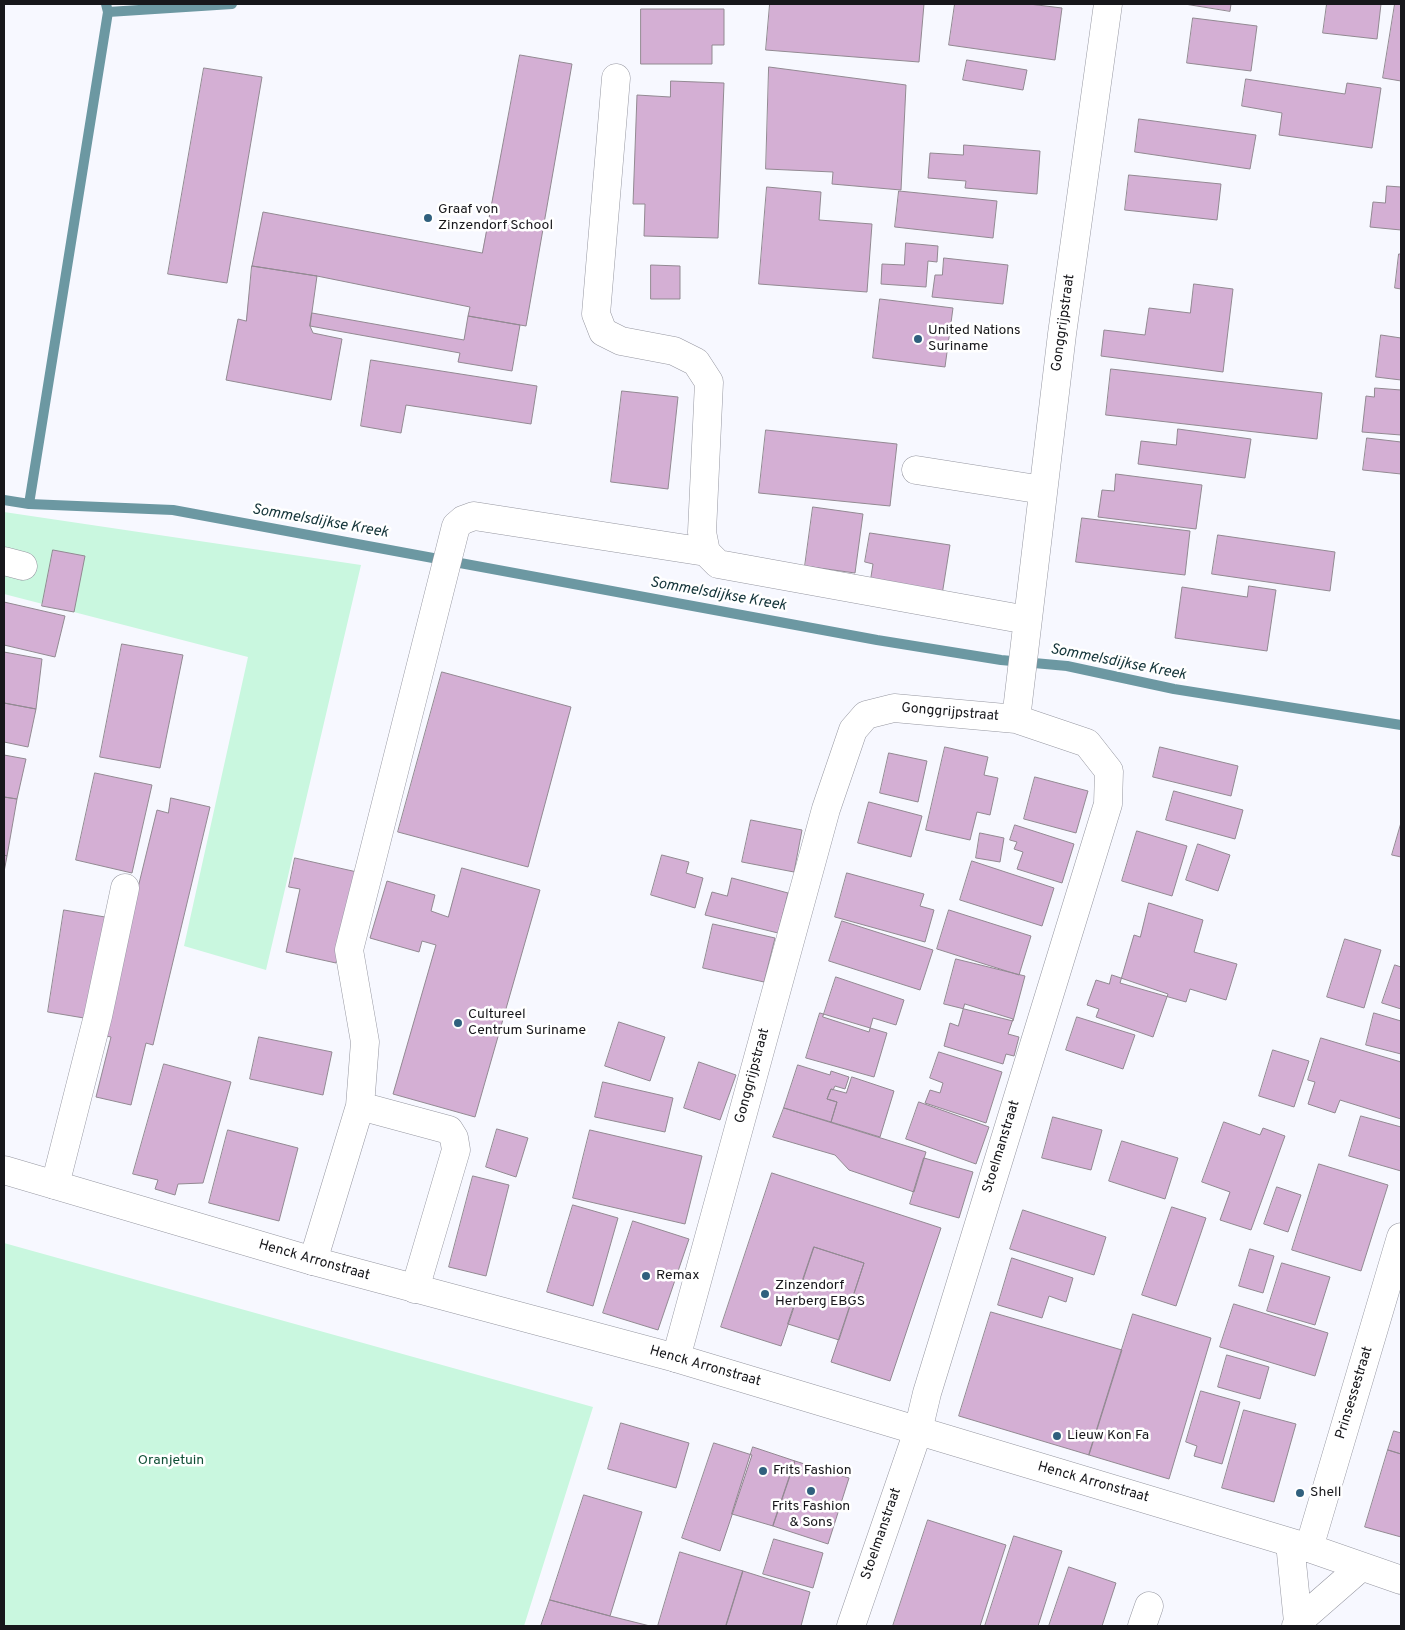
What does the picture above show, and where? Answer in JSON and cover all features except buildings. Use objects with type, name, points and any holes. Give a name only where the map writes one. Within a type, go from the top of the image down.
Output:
[{"type":"street","name":"Gonggrijpstraat","points":[[676,1358],[826,809],[853,730],[866,715],[894,708],[1016,719],[1063,324],[1108,4]]},
{"type":"street","points":[[616,78],[596,314],[603,332],[621,341],[674,352],[696,362],[709,382],[702,532],[706,552],[718,564],[1027,624]]},
{"type":"street","points":[[916,470],[1043,490]]},
{"type":"street","points":[[313,1261],[360,1106],[365,1042],[349,950],[456,526],[463,520],[474,516],[706,552]]},
{"type":"street","name":"Stoelmanstraat","points":[[851,1626],[918,1431],[927,1393],[1108,804],[1109,771],[1086,743],[1016,719]]},
{"type":"street","points":[[55,1185],[98,1016],[125,888]]},
{"type":"street","points":[[360,1106],[449,1130],[454,1138],[456,1150],[415,1289]]},
{"type":"street","name":"Henck Arronstraat","points":[[4,1170],[313,1261],[676,1358],[1299,1545],[1361,1568],[1401,1580]]},
{"type":"street","name":"Prinsessestraat","points":[[1299,1545],[1401,1237]]},
{"type":"street","points":[[1297,1624],[1299,1545]]},
{"type":"street","points":[[1297,1624],[1361,1568]]},
{"type":"green space","points":[[4,512],[361,565],[266,970],[184,946],[248,657],[4,594]]},
{"type":"green space","name":"Oranjetuin","points":[[4,1243],[593,1407],[524,1626],[4,1626]]},
{"type":"waterway","points":[[29,504],[108,12],[106,4]]},
{"type":"waterway","points":[[108,12],[232,4]]},
{"type":"waterway","name":"Sommelsdijkse Kreek","points":[[4,500],[29,504],[173,510],[877,640],[1001,660],[1067,666],[1174,689],[1401,725]]},
{"type":"place","name":"Graaf von Zinzendorf School","points":[[428,218]]},
{"type":"place","name":"United Nations Suriname","points":[[918,339]]},
{"type":"place","name":"Cultureel Centrum Suriname","points":[[458,1023]]},
{"type":"place","name":"Remax","points":[[646,1276]]},
{"type":"place","name":"Zinzendorf Herberg EBGS","points":[[765,1294]]},
{"type":"place","name":"Lieuw Kon Fa","points":[[1057,1436]]},
{"type":"place","name":"Frits Fashion","points":[[763,1471]]},
{"type":"place","name":"Frits Fashion & Sons","points":[[811,1491]]},
{"type":"place","name":"Shell","points":[[1300,1493]]}]
